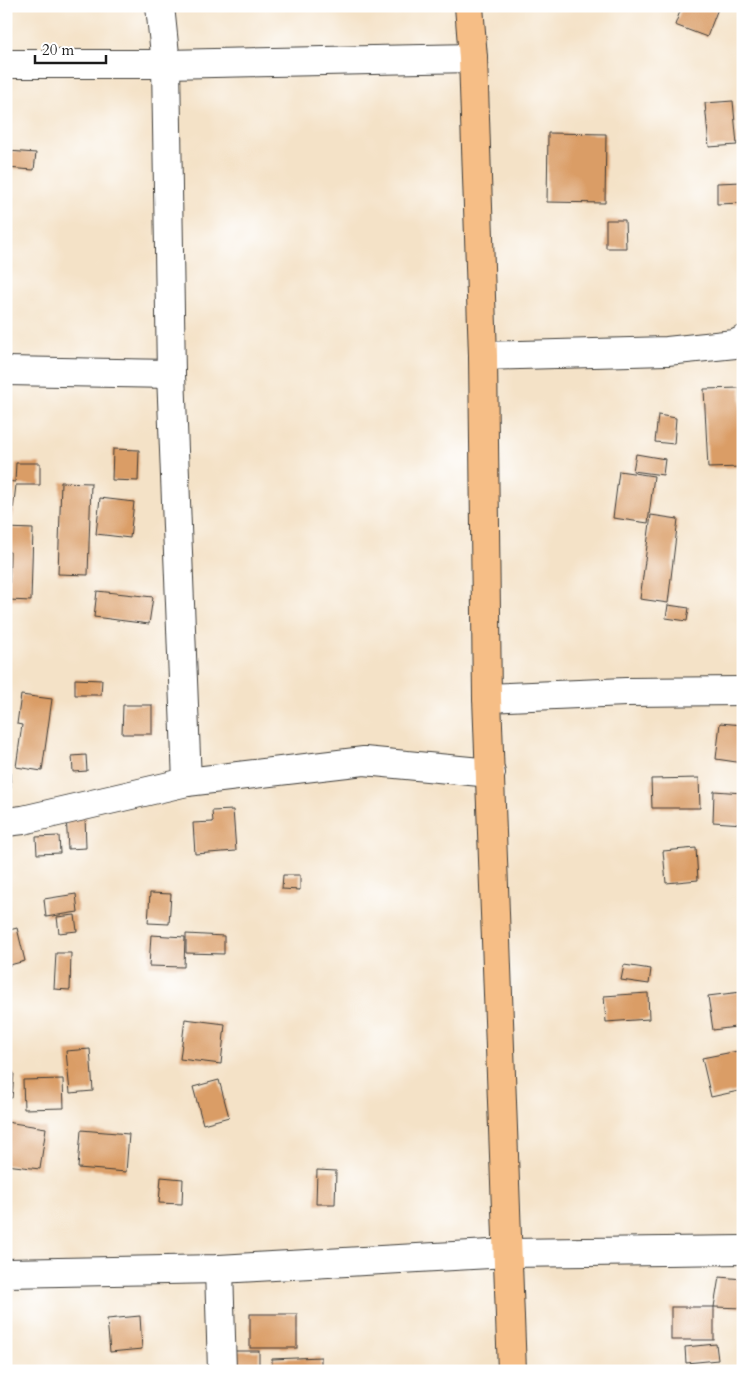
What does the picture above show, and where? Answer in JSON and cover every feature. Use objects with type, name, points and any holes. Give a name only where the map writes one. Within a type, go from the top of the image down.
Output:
[{"type":"main road","points":[[469,6],[473,58],[483,356],[487,698],[512,1371]]},
{"type":"street","points":[[160,6],[166,64],[171,374],[187,782]]},
{"type":"street","points":[[6,64],[166,64],[473,58]]},
{"type":"street","points":[[483,356],[667,350],[735,344],[743,340]]},
{"type":"street","points":[[6,371],[171,374]]},
{"type":"street","points":[[487,698],[626,692],[743,691]]},
{"type":"street","points":[[6,822],[32,818],[187,782],[364,761],[491,773]]},
{"type":"street","points":[[6,1273],[219,1269],[508,1253],[743,1250]]},
{"type":"street","points":[[219,1269],[222,1371]]},
{"type":"building","points":[[682,6],[719,6],[707,37],[675,25]]},
{"type":"building","points":[[733,101],[737,145],[709,147],[705,103]]},
{"type":"building","points":[[548,133],[606,134],[605,203],[547,202]]},
{"type":"building","points":[[8,151],[36,153],[34,170],[6,168]]},
{"type":"building","points":[[743,182],[743,203],[717,204],[717,183]]},
{"type":"building","points":[[606,220],[625,220],[626,248],[606,248]]},
{"type":"building","points":[[740,388],[743,467],[708,468],[704,389]]},
{"type":"building","points":[[658,415],[676,418],[674,444],[655,442]]},
{"type":"building","points":[[113,449],[139,450],[138,481],[112,480]]},
{"type":"building","points":[[636,454],[665,459],[663,475],[633,471]]},
{"type":"building","points":[[16,463],[40,463],[40,485],[16,485],[11,527],[6,527],[6,481],[15,482]]},
{"type":"building","points":[[619,471],[654,476],[648,523],[613,518]]},
{"type":"building","points":[[61,482],[91,483],[88,575],[58,574]]},
{"type":"building","points":[[100,498],[134,502],[130,538],[96,534]]},
{"type":"building","points":[[651,515],[678,519],[668,603],[640,599]]},
{"type":"building","points":[[6,528],[33,529],[31,601],[9,600],[10,552],[6,552]]},
{"type":"building","points":[[97,591],[153,597],[149,624],[94,617]]},
{"type":"building","points":[[668,605],[689,608],[687,621],[666,618]]},
{"type":"building","points":[[75,679],[102,680],[101,695],[75,695]]},
{"type":"building","points":[[21,695],[52,699],[42,771],[16,767],[22,725],[17,724]]},
{"type":"building","points":[[123,705],[152,705],[152,734],[122,734]]},
{"type":"building","points":[[720,723],[743,725],[743,763],[716,759]]},
{"type":"building","points":[[86,755],[87,771],[73,772],[72,756]]},
{"type":"building","points":[[6,770],[10,770],[11,788],[6,788]]},
{"type":"building","points":[[699,778],[700,808],[652,808],[651,779]]},
{"type":"building","points":[[714,791],[743,793],[743,824],[713,822]]},
{"type":"building","points":[[233,810],[236,851],[195,854],[193,823],[213,822],[212,811]]},
{"type":"building","points":[[66,815],[85,815],[86,848],[68,849]]},
{"type":"building","points":[[59,836],[60,853],[37,854],[36,837]]},
{"type":"building","points":[[696,848],[698,880],[666,883],[663,851]]},
{"type":"building","points":[[283,875],[300,875],[300,890],[282,889]]},
{"type":"building","points":[[150,893],[171,894],[169,924],[148,923]]},
{"type":"building","points":[[76,894],[78,912],[46,917],[44,899]]},
{"type":"building","points":[[75,915],[77,931],[59,933],[57,917]]},
{"type":"building","points":[[17,928],[25,961],[6,966],[6,931]]},
{"type":"building","points":[[186,934],[224,936],[224,954],[186,953]]},
{"type":"building","points":[[151,935],[185,937],[184,967],[149,966]]},
{"type":"building","points":[[56,953],[71,953],[70,990],[54,989]]},
{"type":"building","points":[[624,965],[651,969],[649,984],[621,980]]},
{"type":"building","points":[[741,992],[743,1026],[713,1030],[708,996]]},
{"type":"building","points":[[648,993],[649,1019],[606,1022],[604,996]]},
{"type":"building","points":[[185,1019],[225,1024],[221,1064],[180,1059]]},
{"type":"building","points":[[90,1049],[93,1091],[70,1093],[66,1051]]},
{"type":"building","points":[[743,1050],[743,1090],[711,1097],[702,1058]]},
{"type":"building","points":[[6,1072],[14,1073],[12,1098],[6,1097]]},
{"type":"building","points":[[63,1079],[64,1108],[24,1109],[23,1080]]},
{"type":"building","points":[[219,1080],[229,1117],[203,1124],[193,1087]]},
{"type":"building","points":[[6,1122],[46,1128],[40,1169],[6,1165]]},
{"type":"building","points":[[81,1130],[129,1134],[126,1172],[78,1168]]},
{"type":"building","points":[[317,1170],[336,1171],[335,1204],[316,1204]]},
{"type":"building","points":[[161,1177],[183,1179],[182,1204],[159,1203]]},
{"type":"building","points":[[719,1277],[743,1279],[743,1308],[714,1307]]},
{"type":"building","points":[[671,1307],[714,1307],[714,1340],[671,1340]]},
{"type":"building","points":[[250,1314],[297,1314],[297,1348],[250,1348]]},
{"type":"building","points":[[140,1316],[142,1349],[110,1352],[107,1319]]},
{"type":"building","points":[[716,1344],[718,1360],[686,1363],[685,1347]]},
{"type":"building","points":[[234,1351],[259,1351],[259,1371],[234,1371]]},
{"type":"building","points":[[321,1357],[321,1371],[272,1371],[272,1359]]}]
